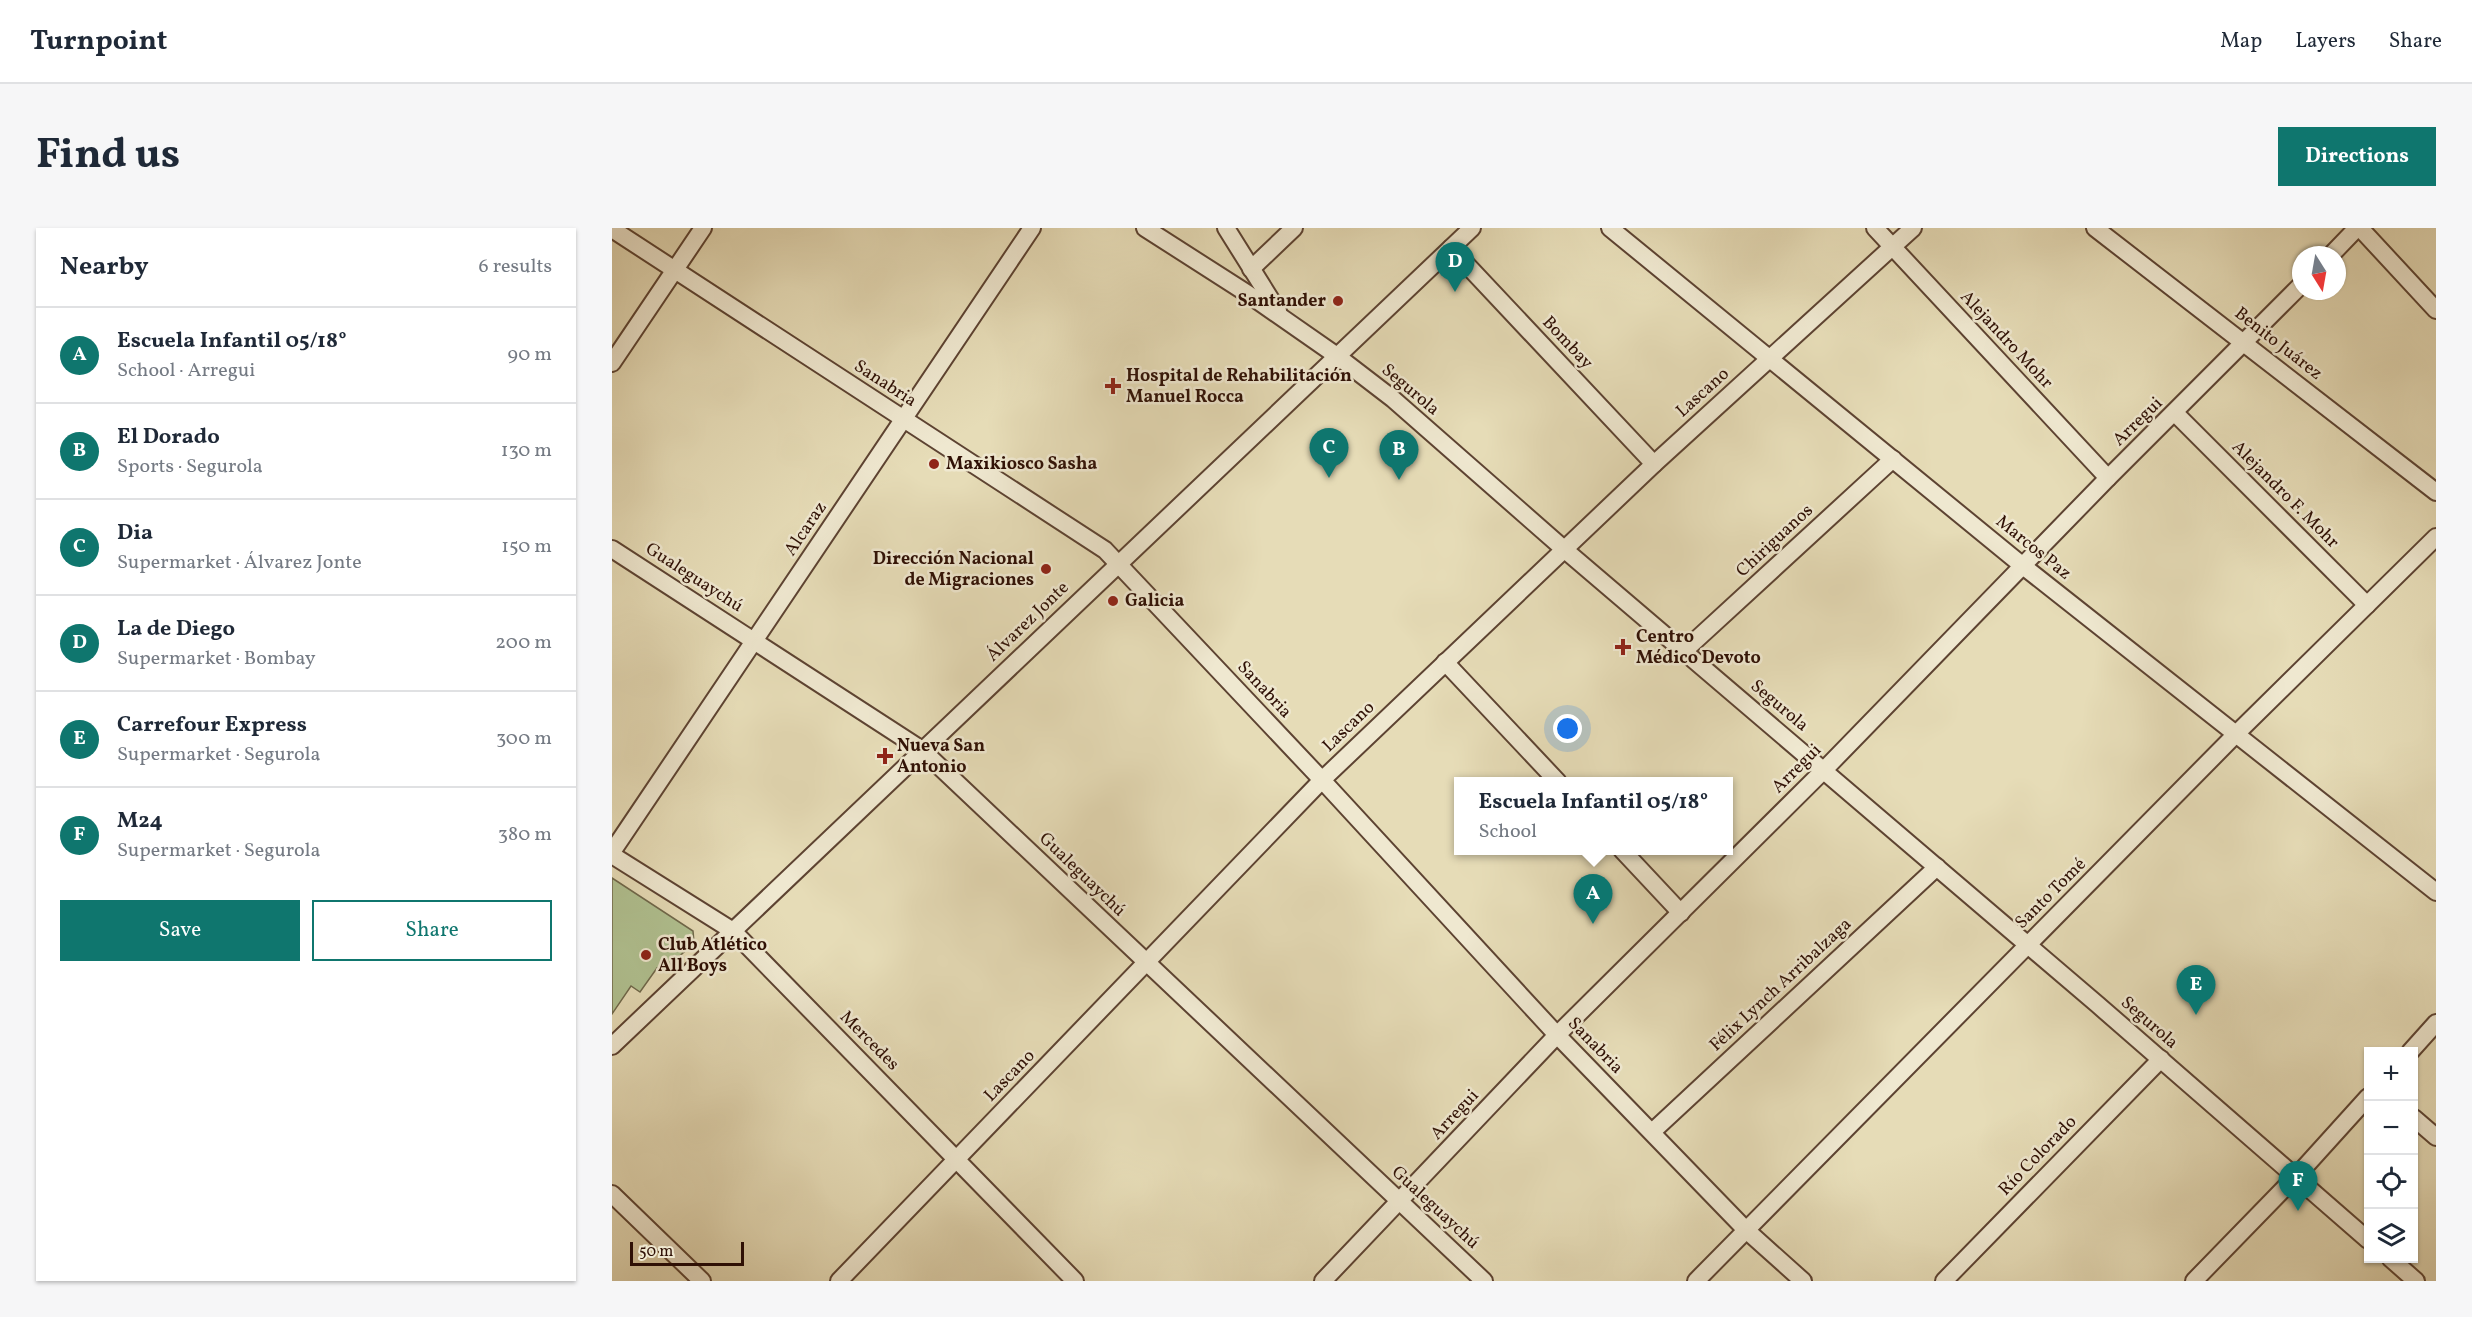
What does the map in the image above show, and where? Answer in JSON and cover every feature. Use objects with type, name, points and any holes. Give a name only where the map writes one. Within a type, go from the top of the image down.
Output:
[{"type":"street","points":[[612,363],[703,228]]},
{"type":"street","name":"Alcaraz","points":[[612,854],[1032,228]]},
{"type":"street","name":"Segurola","points":[[1145,228],[1282,318],[1393,399],[1565,550],[2161,1059],[2364,1237]]},
{"type":"street","points":[[1226,228],[1282,318]]},
{"type":"street","points":[[1251,269],[1294,228]]},
{"type":"street","name":"Álvarez Jonte","points":[[612,1046],[1472,228]]},
{"type":"street","name":"Marcos Paz","points":[[1610,228],[2023,566],[2436,892]]},
{"type":"street","name":"Alejandro Mohr","points":[[1875,228],[2108,478]]},
{"type":"street","name":"Lascano","points":[[839,1281],[1322,780],[1654,464],[1912,228]]},
{"type":"street","name":"Benito Juárez","points":[[2095,228],[2436,492]]},
{"type":"street","points":[[2340,246],[2359,228],[2434,303]]},
{"type":"street","name":"Sanabria","points":[[612,229],[1088,538],[1119,563],[1557,1035],[1745,1229],[1803,1281]]},
{"type":"street","name":"Bombay","points":[[1451,248],[1654,464]]},
{"type":"street","name":"Arregui","points":[[1323,1281],[1557,1035],[1824,770],[2108,478],[2292,294]]},
{"type":"street","name":"Alejandro F. Mohr","points":[[2175,413],[2367,605]]},
{"type":"street","name":"Chiriguanos","points":[[1684,651],[1893,459]]},
{"type":"street","name":"Santo Tomé","points":[[1696,1281],[2236,735],[2436,537]]},
{"type":"street","name":"Gualeguaychú","points":[[612,549],[922,750],[1484,1281]]},
{"type":"street","points":[[1446,662],[1553,777]]},
{"type":"street","name":"Mercedes","points":[[612,854],[733,931],[1075,1281]]},
{"type":"street","points":[[1627,855],[1681,913]]},
{"type":"street","name":"Félix Lynch Arribalzaga","points":[[1652,1132],[1937,867]]},
{"type":"street","points":[[2414,1047],[2436,1023]]},
{"type":"street","name":"Río Colorado","points":[[1944,1281],[2161,1059]]},
{"type":"street","points":[[2194,1281],[2295,1177],[2364,1101]]},
{"type":"street","points":[[2418,1121],[2436,1137]]},
{"type":"street","points":[[612,1194],[702,1281]]},
{"type":"street","points":[[2394,1263],[2408,1278]]},
{"type":"green space","name":"Club Atlético All Boys","points":[[612,878],[693,931],[694,943],[663,971],[657,968],[640,992],[631,986],[612,1014]]},
{"type":"place","name":"La de Diego","points":[[1455,292]]},
{"type":"place","name":"Santander","points":[[1338,301]]},
{"type":"place","name":"Hospital de Rehabilitación Manuel Rocca","points":[[1113,386]]},
{"type":"place","name":"Maxikiosco Sasha","points":[[934,464]]},
{"type":"place","name":"Dia","points":[[1329,478]]},
{"type":"place","name":"El Dorado","points":[[1399,480]]},
{"type":"place","name":"Dirección Nacional de Migraciones","points":[[1046,569]]},
{"type":"place","name":"Galicia","points":[[1113,601]]},
{"type":"place","name":"Centro Médico Devoto","points":[[1623,647]]},
{"type":"place","name":"Nueva San Antonio","points":[[885,756]]},
{"type":"place","name":"Escuela Infantil 05/18°","points":[[1593,924]]},
{"type":"place","name":"Club Atlético All Boys","points":[[646,955]]},
{"type":"place","name":"Carrefour Express","points":[[2196,1015]]},
{"type":"place","name":"M24","points":[[2298,1211]]}]
